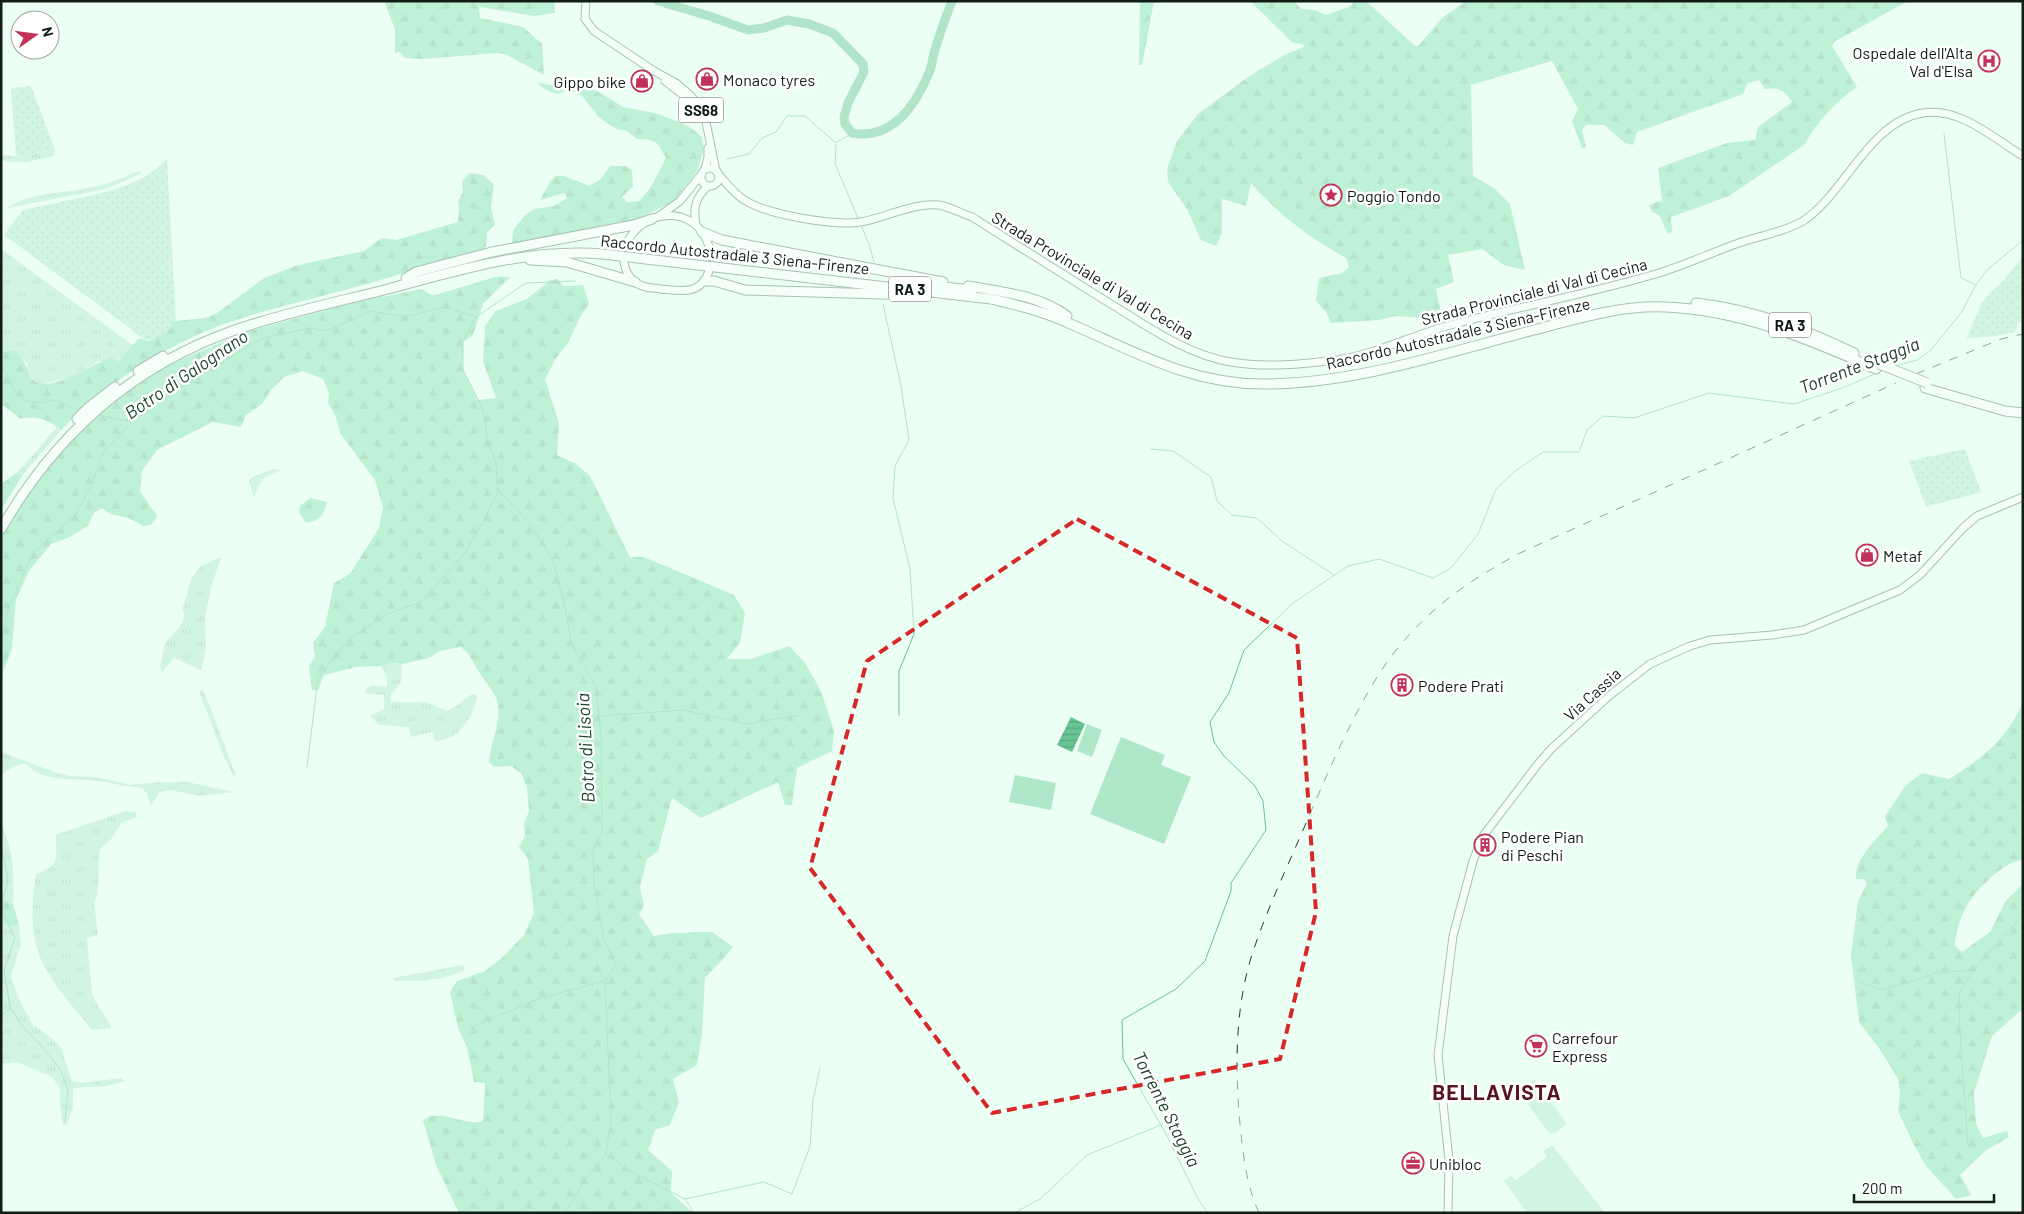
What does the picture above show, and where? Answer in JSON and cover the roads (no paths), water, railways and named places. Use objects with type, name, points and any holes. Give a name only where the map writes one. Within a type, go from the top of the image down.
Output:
[{"type":"highway","points":[[406,278],[416,272],[492,252],[634,225],[654,218]]},
{"type":"highway","points":[[699,229],[722,240],[1014,294],[1050,305],[1067,316]]},
{"type":"highway","name":"Raccordo Autostradale 3 Siena-Firenze","points":[[1,518],[29,474],[64,432],[104,395],[150,364],[191,342],[221,329],[260,316],[489,257],[524,250],[553,247],[590,248],[955,288],[1029,302],[1067,316],[1143,352],[1178,365],[1221,375],[1253,379],[1322,376],[1370,366],[1567,315],[1624,304],[1662,301],[1732,308],[1808,331],[1878,367]]},
{"type":"highway","name":"Raccordo Autostradale 3 Siena-Firenze","points":[[1,529],[23,492],[57,448],[88,416],[143,375],[182,352],[233,330],[465,269],[522,256],[557,252],[595,254],[991,299],[1042,312],[1146,359],[1191,374],[1244,383],[1284,384],[1322,381],[1372,372],[1569,320],[1625,310],[1662,307],[1698,309],[1729,315],[1809,339],[1926,386],[2005,411],[2023,414]]},
{"type":"highway","points":[[381,291],[395,291],[505,264],[541,260],[576,264],[635,282]]},
{"type":"highway","points":[[705,281],[714,281],[745,290],[918,295],[987,302],[1027,311],[1093,338],[1105,340]]},
{"type":"highway","name":"Raccordo Autostradale 3 Siena-Firenze","points":[[1926,386],[2023,408]]},
{"type":"main road","name":"SS68","points":[[586,1],[584,10],[586,21],[594,31],[683,89],[699,107],[708,131],[718,173]]},
{"type":"main road","name":"SS68","points":[[654,71],[683,95],[698,114],[708,149],[708,156],[700,176]]},
{"type":"main road","name":"Strada Provinciale di Val di Cecina","points":[[718,173],[733,191],[746,202],[766,210],[844,223],[861,222],[922,206],[938,205],[952,209],[972,217],[1186,349],[1232,363],[1269,365],[1336,360],[1362,355],[1430,330],[1530,307],[1662,272],[1756,237],[1785,229],[1801,222],[1820,208],[1864,154],[1888,129],[1917,114],[1935,112],[1954,115],[2023,154]]},
{"type":"main road","points":[[704,169],[711,168],[718,173],[717,183],[699,194],[694,211],[699,229],[709,246],[711,257]]},
{"type":"main road","points":[[700,176],[703,184],[710,186]]},
{"type":"main road","points":[[625,248],[636,230],[680,201],[700,176]]},
{"type":"main road","name":"Strada Provinciale di Val di Cecina","points":[[710,186],[733,191]]},
{"type":"main road","points":[[654,218],[677,216],[686,218],[699,229]]},
{"type":"main road","points":[[624,262],[628,274],[635,282],[645,287],[684,291],[695,288],[705,281],[709,271]]},
{"type":"main road","name":"Via Cassia","points":[[1447,1213],[1446,1135],[1438,1050],[1449,959],[1458,913],[1475,855],[1484,834],[1543,757],[1630,678],[1652,663],[1690,646],[1710,640],[1772,635],[1804,630],[1900,590],[1920,575],[1975,517],[2023,497]]},
{"type":"waterway","points":[[658,1],[748,30],[764,28],[787,20],[809,24],[833,33],[863,64],[864,72],[848,103],[844,117],[845,124],[852,133],[866,134],[878,132],[889,126],[899,119],[916,99],[930,71],[937,43],[952,1]]},
{"type":"waterway","points":[[727,159],[749,154],[762,138],[776,132],[787,116],[805,116],[836,143],[852,133]]},
{"type":"waterway","points":[[1944,133],[1961,278],[1976,285]]},
{"type":"waterway","points":[[836,145],[835,164],[858,218]]},
{"type":"waterway","points":[[861,225],[874,262]]},
{"type":"waterway","name":"Torrente Staggia","points":[[1895,366],[1917,360],[1930,351],[1961,313],[1976,285],[1987,270],[2023,240]]},
{"type":"waterway","name":"Botro di Lisoia","points":[[565,1213],[586,1179],[606,1154],[611,1118],[605,981],[616,965],[604,940],[594,884],[593,848],[602,832],[601,736],[596,687],[571,643],[565,606],[553,561],[531,525],[498,490],[496,463],[488,443],[483,409],[463,370],[463,341],[476,317],[526,283],[575,281]]},
{"type":"waterway","points":[[883,304],[901,386],[909,440],[895,466],[893,498],[910,569],[914,634],[899,671],[899,715]]},
{"type":"waterway","name":"Botro di Galognano","points":[[1,644],[8,609],[33,553],[76,514],[93,481],[104,451],[132,422],[177,390],[260,339],[309,328],[326,331],[371,311],[405,317],[445,307],[476,317]]},
{"type":"waterway","points":[[1,368],[7,373],[15,393],[26,401],[43,403],[54,400],[78,410]]},
{"type":"waterway","name":"Torrente Staggia","points":[[1208,1213],[1198,1199],[1167,1136],[1123,1059],[1122,1020],[1176,989],[1205,961],[1231,891],[1231,883],[1266,830],[1263,801],[1255,786],[1224,756],[1214,742],[1210,722],[1229,693],[1244,650],[1293,603],[1348,566],[1379,559],[1433,578],[1451,568],[1478,534],[1496,489],[1515,471],[1543,452],[1579,452],[1587,430],[1603,416],[1634,418],[1709,393],[1794,404],[1845,387],[1884,370]]},
{"type":"waterway","points":[[99,415],[132,422]]},
{"type":"waterway","points":[[1151,449],[1173,451],[1211,477],[1217,501],[1232,515],[1257,518],[1282,541],[1334,575]]},
{"type":"waterway","points":[[307,767],[318,678],[349,639],[387,614],[421,602],[464,554],[498,491]]},
{"type":"waterway","points":[[601,716],[683,710],[747,724],[800,715]]},
{"type":"waterway","name":"Botro di Galognano","points":[[1,845],[8,880],[1,906]]},
{"type":"waterway","name":"Botro di Galognano","points":[[1,908],[15,938],[4,970],[10,1007],[23,1027],[60,1069],[68,1090],[65,1121]]},
{"type":"waterway","points":[[1968,1146],[1959,994],[1973,970],[2023,915]]},
{"type":"waterway","points":[[1859,982],[1883,990],[1937,973],[1972,970]]},
{"type":"waterway","points":[[472,1027],[538,999],[604,981]]},
{"type":"waterway","points":[[1,1016],[10,1008]]},
{"type":"waterway","points":[[607,1155],[639,1176],[685,1199],[764,1182],[792,1194],[810,1146],[813,1100],[820,1068]]},
{"type":"waterway","points":[[1014,1213],[1040,1199],[1087,1155],[1161,1125]]},
{"type":"waterway","points":[[685,1199],[694,1213]]},
{"type":"railway","points":[[1916,374],[2001,339],[2023,334]]},
{"type":"railway","points":[[1259,1213],[1251,1192],[1246,1169],[1238,1104],[1237,1062],[1239,1021],[1245,981],[1263,922],[1329,770],[1348,729],[1370,689],[1393,654],[1421,622],[1451,596],[1483,574],[1520,553],[1896,383]]},
{"type":"place","name":"Ospedale dell'Alta Val d'Elsa","points":[[1989,61]]},
{"type":"place","name":"Monaco tyres","points":[[707,79]]},
{"type":"place","name":"Gippo bike","points":[[642,81]]},
{"type":"place","name":"Poggio Tondo","points":[[1331,195]]},
{"type":"place","name":"Metaf","points":[[1867,555]]},
{"type":"place","name":"Podere Prati","points":[[1402,685]]},
{"type":"place","name":"Podere Pian di Peschi","points":[[1485,845]]},
{"type":"place","name":"Carrefour Express","points":[[1536,1046]]},
{"type":"place","name":"Unibloc","points":[[1413,1163]]},
{"type":"district","name":"BELLAVISTA","points":[[1497,1091]]}]
